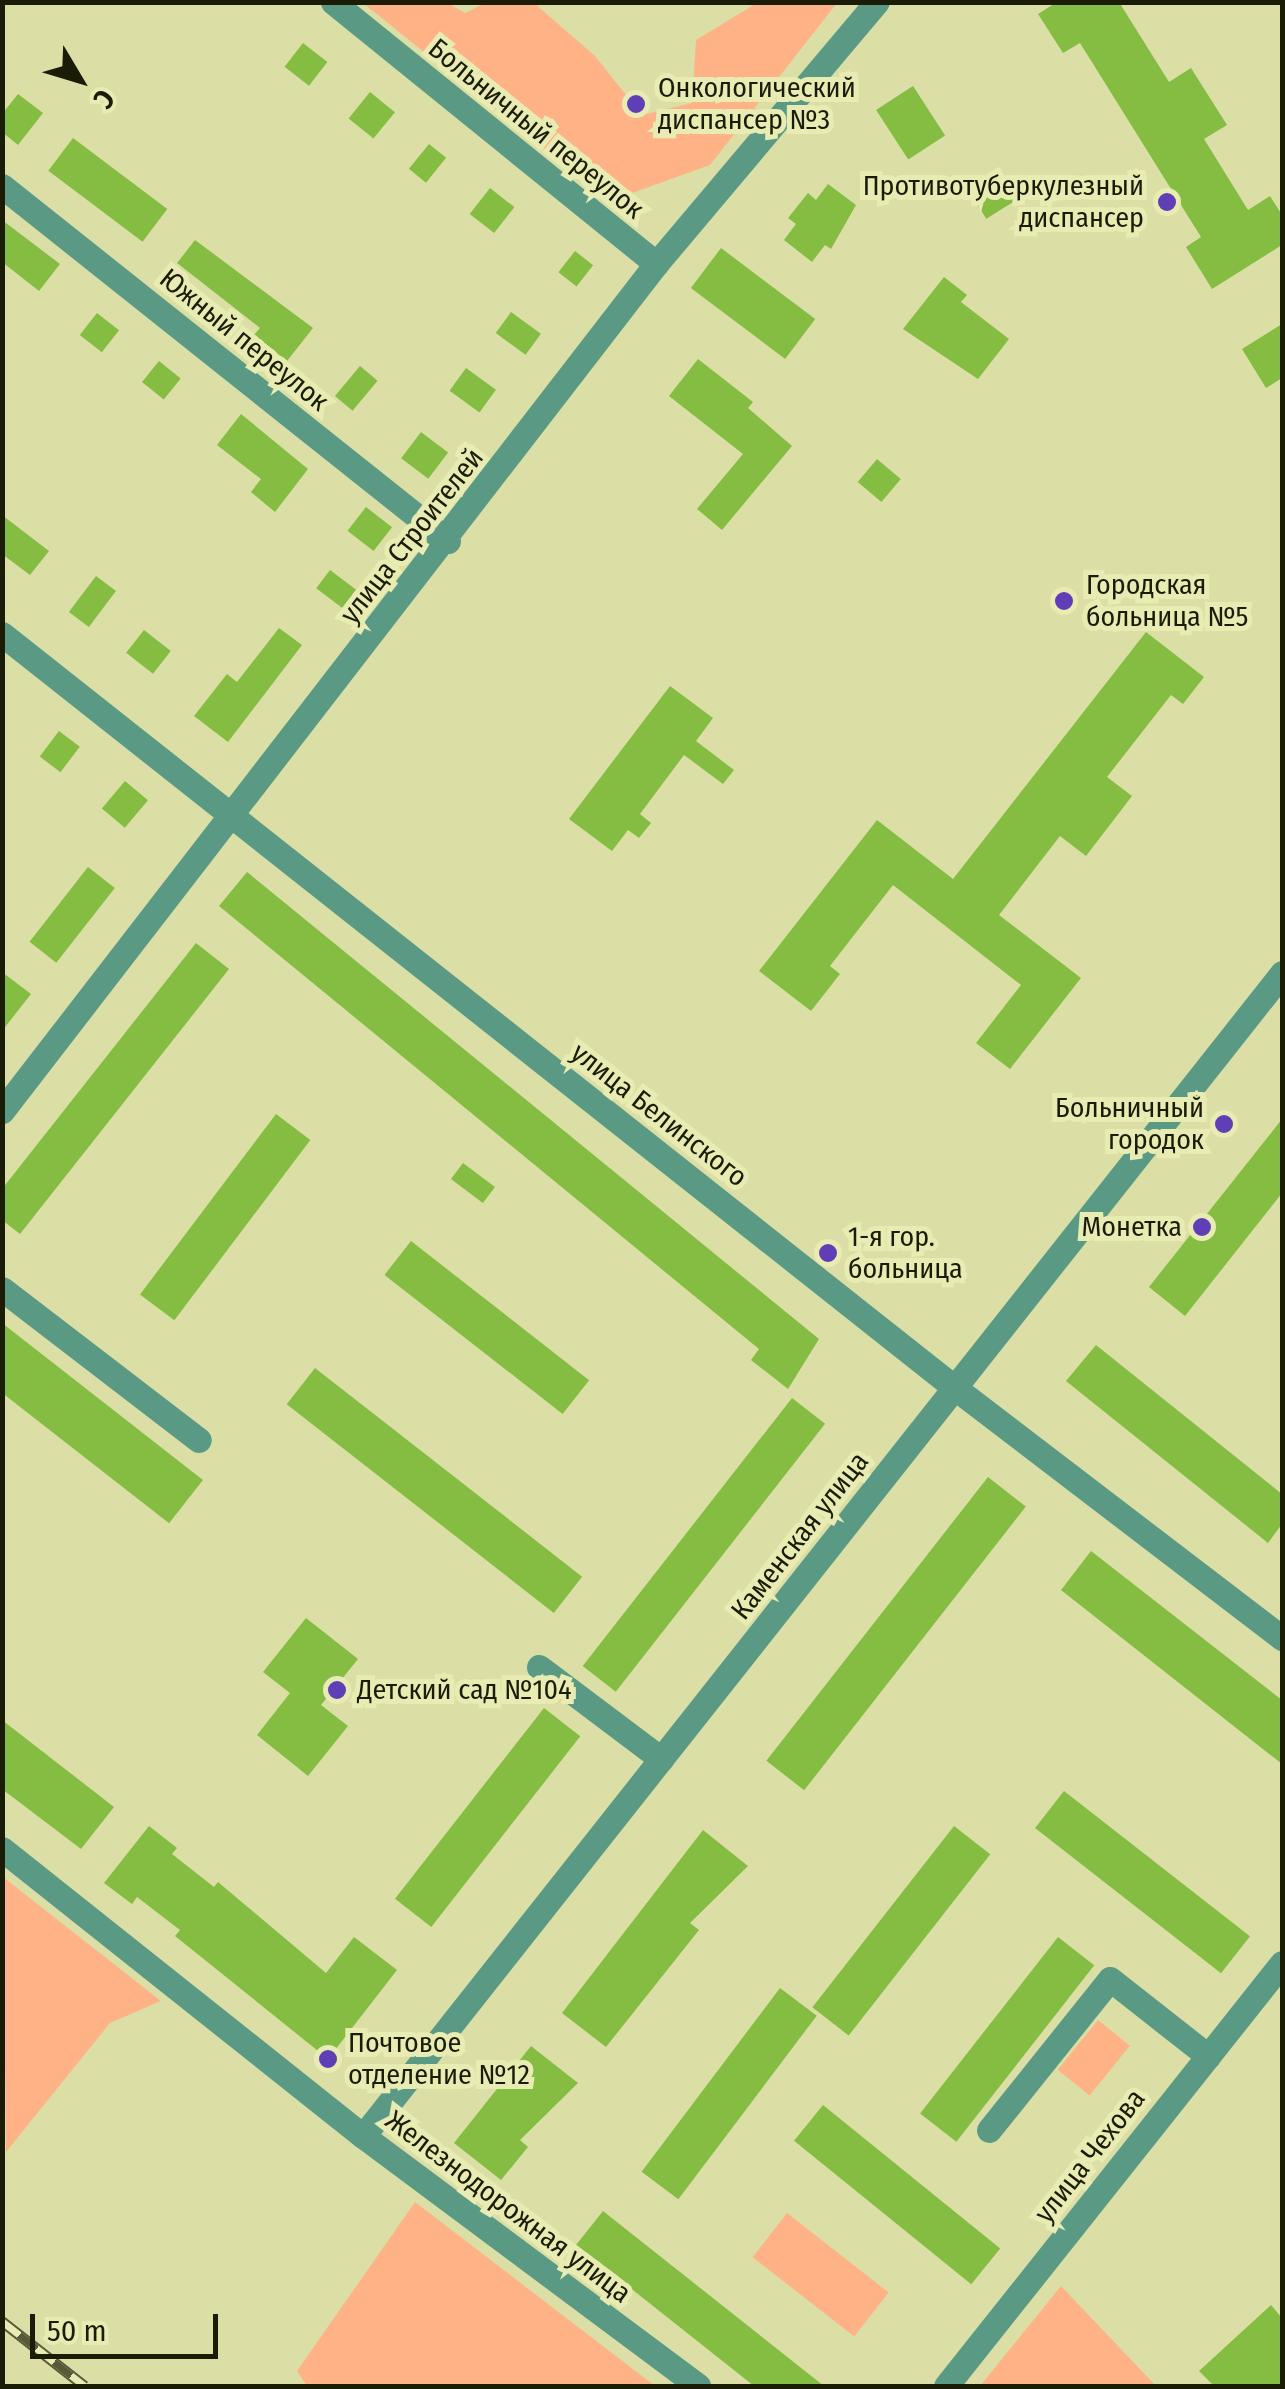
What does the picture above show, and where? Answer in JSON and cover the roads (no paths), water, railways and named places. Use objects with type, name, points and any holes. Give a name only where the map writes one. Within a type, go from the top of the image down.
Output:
[{"type":"street","name":"Больничный переулок","points":[[333,2],[656,264]]},
{"type":"street","name":"улица Строителей","points":[[2,1111],[448,541],[656,264],[876,2]]},
{"type":"street","name":"Южный переулок","points":[[2,186],[448,541]]},
{"type":"street","name":"улица Белинского","points":[[2,634],[956,1388],[1282,1638]]},
{"type":"street","name":"Каменская улица","points":[[363,2136],[1282,974]]},
{"type":"street","points":[[2,1289],[199,1440]]},
{"type":"street","points":[[539,1667],[661,1759]]},
{"type":"street","name":"Железнодорожная улица","points":[[2,1849],[363,2136],[698,2386]]},
{"type":"street","name":"улица Чехова","points":[[946,2386],[1282,1963]]},
{"type":"street","points":[[989,2130],[1110,1980],[1208,2056]]},
{"type":"railway","points":[[2,2321],[85,2386]]},
{"type":"place","name":"Онкологический диспансер №3","points":[[636,104]]},
{"type":"place","name":"Противотуберкулезный диспансер","points":[[1167,202]]},
{"type":"place","name":"Городская больница №5","points":[[1064,601]]},
{"type":"place","name":"Больничный городок","points":[[1224,1124]]},
{"type":"place","name":"Монетка","points":[[1202,1227]]},
{"type":"place","name":"1-я гор. больница","points":[[828,1253]]},
{"type":"place","name":"Детский сад №104","points":[[337,1690]]},
{"type":"place","name":"Почтовое отделение №12","points":[[328,2059]]}]
